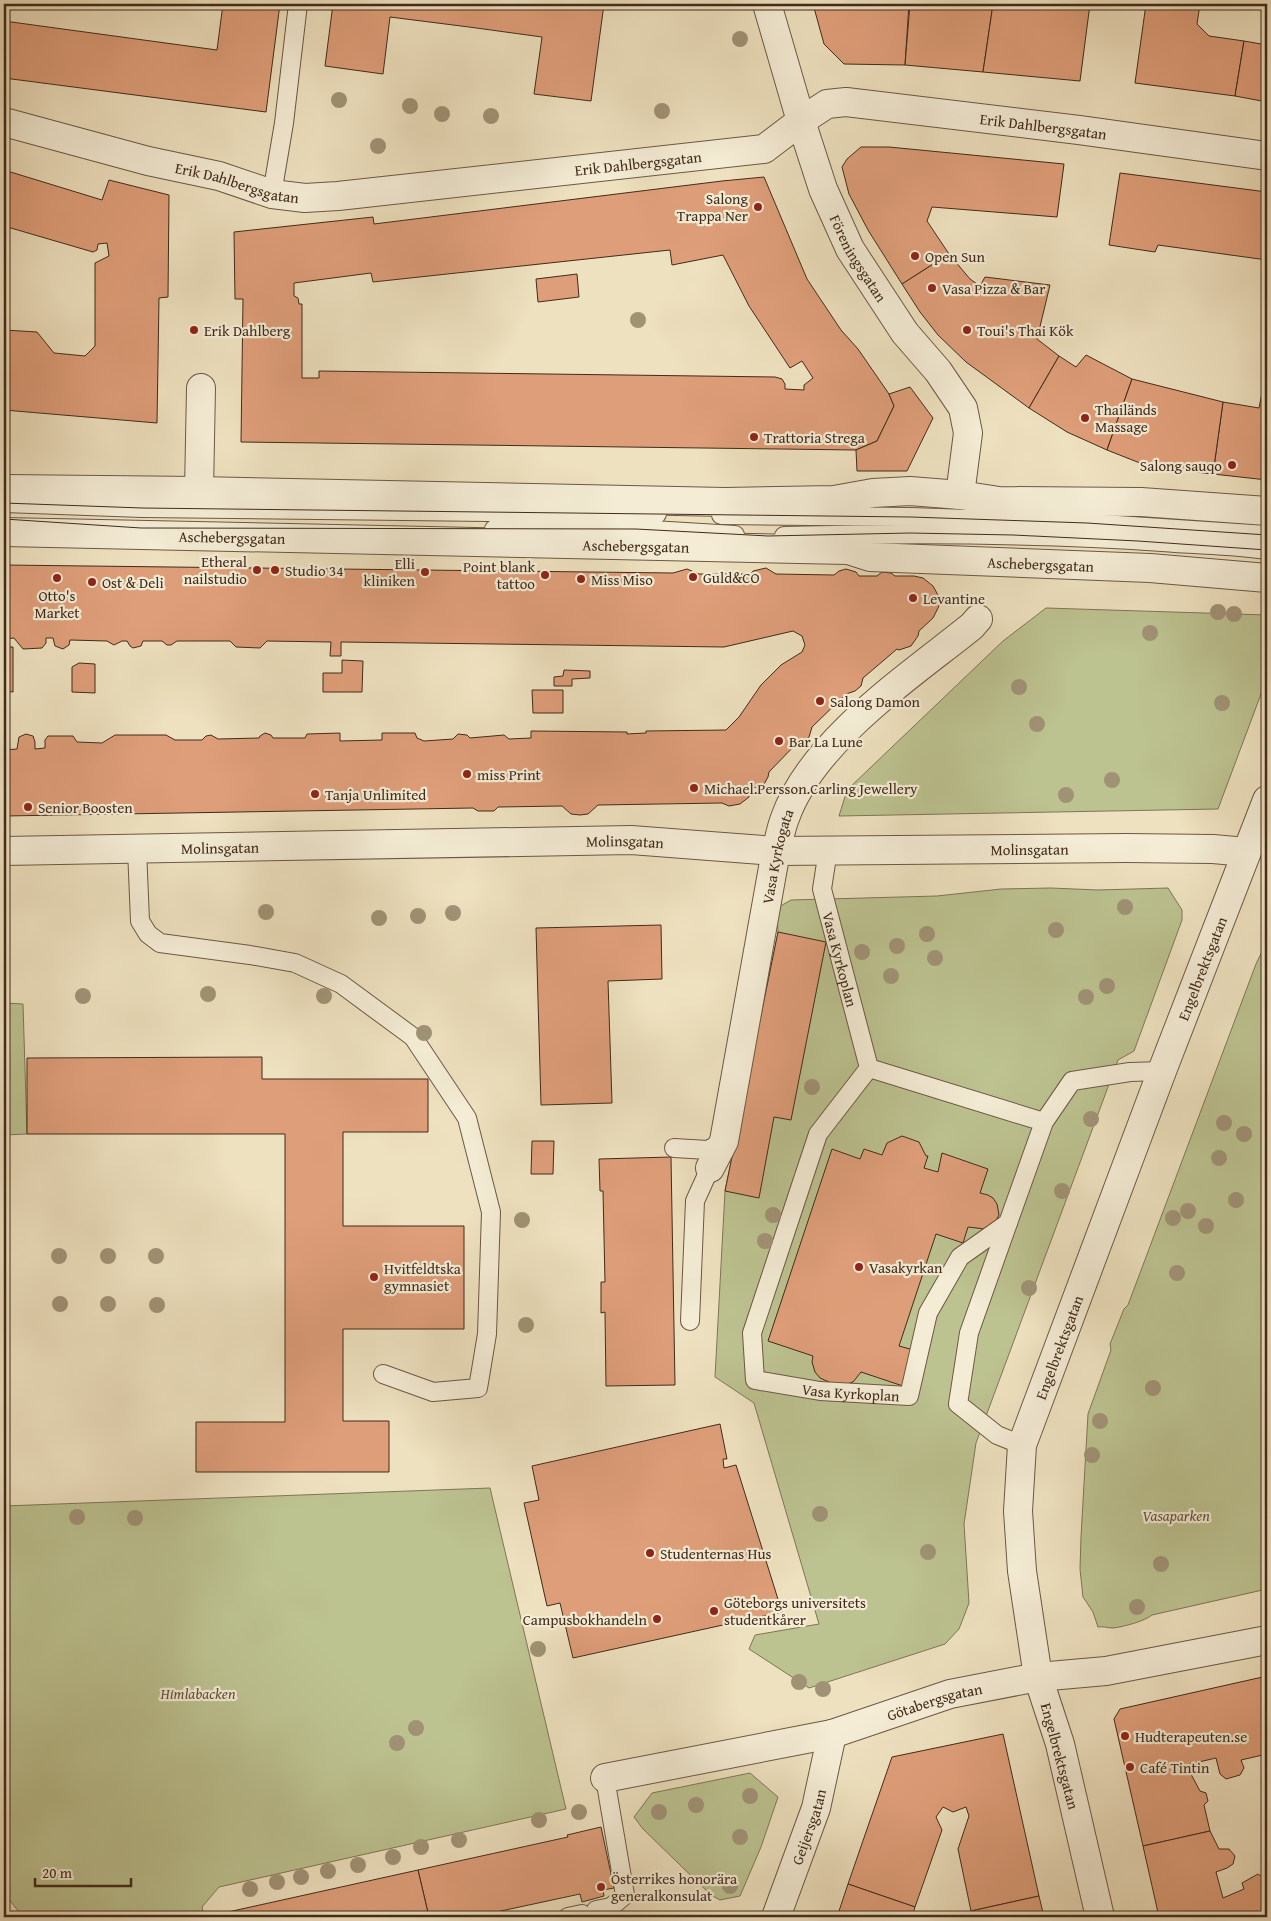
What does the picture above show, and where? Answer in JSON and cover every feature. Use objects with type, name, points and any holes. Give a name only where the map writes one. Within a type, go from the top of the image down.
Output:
[{"type":"street","name":"Föreningsgatan","points":[[767,4],[823,189],[850,249],[905,333],[938,371],[963,408],[968,433],[960,495]]},
{"type":"street","name":"Erik Dahlbergsgatan","points":[[4,122],[148,161],[219,176],[272,194],[305,198],[338,196],[764,149],[827,104],[846,102],[1079,130],[1267,156]]},
{"type":"street","points":[[198,491],[201,388]]},
{"type":"street","points":[[4,489],[725,502],[834,500],[873,493],[910,491],[960,495],[999,501],[1141,502],[1267,511]]},
{"type":"street","name":"Aschebergsgatan","points":[[4,532],[848,550],[870,557],[1150,568],[1267,578]]},
{"type":"street","name":"Vasa Kyrkogata","points":[[710,1168],[724,1141],[776,851],[785,817],[797,792],[823,754],[871,708],[972,626],[978,619]]},
{"type":"street","name":"Engelbrektsgatan","points":[[1100,1917],[1060,1744],[1038,1677],[1022,1571],[1018,1511],[1022,1445],[1162,1071],[1267,800]]},
{"type":"street","name":"Molinsgatan","points":[[4,851],[632,840],[776,851],[1213,849],[1246,852]]},
{"type":"street","name":"Götabergsgatan","points":[[605,1778],[832,1734],[950,1694],[1038,1677],[1106,1671],[1267,1640]]},
{"type":"street","name":"Geijersgatan","points":[[776,1917],[816,1808],[832,1734]]},
{"type":"lane","points":[[272,194],[284,123],[298,4]]},
{"type":"lane","points":[[4,503],[142,508],[911,517],[1087,523],[1267,535]]},
{"type":"lane","points":[[4,519],[141,528],[636,530],[768,536],[910,533],[1013,534],[1138,540],[1267,550]]},
{"type":"lane","points":[[137,849],[140,921],[148,934],[160,943],[250,955],[296,964],[341,984],[414,1037],[467,1118],[491,1212],[486,1334],[478,1388],[433,1392],[383,1374]]},
{"type":"lane","name":"Vasa Kyrkoplan","points":[[828,850],[822,889],[869,1068],[818,1134],[752,1333],[755,1380],[820,1391],[909,1396],[928,1313],[960,1257],[1008,1223]]},
{"type":"lane","points":[[869,1068],[1044,1122]]},
{"type":"lane","points":[[1022,1445],[997,1436],[958,1404],[969,1333],[1044,1122],[1072,1081],[1130,1072],[1162,1071]]},
{"type":"lane","points":[[674,1148],[708,1150],[724,1141]]},
{"type":"lane","points":[[690,1321],[695,1201],[710,1168]]},
{"type":"lane","points":[[582,1914],[611,1907],[625,1895],[605,1778]]},
{"type":"green space","points":[[1046,608],[1267,615],[1267,678],[1218,809],[839,816],[847,790],[1003,641]]},
{"type":"green space","points":[[1051,888],[1098,890],[1168,888],[1182,910],[1182,920],[1134,1051],[1118,1060],[976,1443],[964,1524],[969,1603],[959,1629],[945,1644],[809,1688],[749,1649],[755,1635],[819,1624],[754,1403],[715,1377],[725,1191],[778,933],[777,908],[791,900],[937,896],[1001,889]]},
{"type":"green space","name":"Vasaparken","points":[[1267,941],[1267,1589],[1152,1615],[1122,1626],[1113,1628],[1098,1627],[1093,1612],[1083,1597],[1080,1569],[1088,1414],[1111,1350],[1110,1344],[1124,1309],[1128,1305],[1256,964]]},
{"type":"green space","points":[[4,1003],[23,1004],[27,1134],[4,1135]]},
{"type":"green space","name":"Himlabacken","points":[[490,1488],[566,1809],[219,1887],[202,1907],[204,1917],[23,1917],[4,1893],[4,1506]]},
{"type":"green space","points":[[750,1773],[778,1797],[761,1847],[740,1896],[720,1900],[711,1895],[643,1829],[634,1817],[652,1793]]},
{"type":"building","points":[[223,4],[280,4],[266,112],[4,78],[4,21],[217,50]]},
{"type":"building","points":[[333,4],[604,4],[591,101],[534,94],[542,37],[469,27],[390,17],[383,74],[325,66]]},
{"type":"building","points":[[813,4],[909,4],[905,65],[844,64],[824,44]]},
{"type":"building","points":[[910,4],[935,7],[938,4],[952,4],[955,6],[993,4],[983,72],[905,65]]},
{"type":"building","points":[[993,4],[1090,4],[1080,81],[983,72]]},
{"type":"building","points":[[1146,4],[1200,4],[1197,24],[1209,36],[1244,41],[1235,96],[1135,83]]},
{"type":"building","points":[[1244,41],[1267,45],[1267,102],[1235,96]]},
{"type":"building","points":[[861,147],[889,147],[1064,164],[1057,217],[932,207],[927,221],[949,254],[902,284],[868,230],[849,194],[842,167],[847,159]]},
{"type":"building","points":[[4,170],[102,200],[109,180],[169,195],[168,297],[159,298],[157,423],[4,410],[4,330],[37,332],[54,353],[85,356],[95,346],[95,263],[109,256],[107,243],[98,244],[97,250],[93,252],[4,226]]},
{"type":"building","points":[[1120,173],[1267,192],[1267,260],[1158,245],[1155,252],[1109,245]]},
{"type":"building","points":[[764,177],[807,279],[841,330],[858,349],[889,394],[894,406],[877,441],[856,450],[241,442],[243,299],[235,299],[234,232],[373,217],[374,224]],"holes":[[[670,250],[672,265],[723,255],[749,306],[790,368],[802,361],[813,378],[804,385],[804,390],[785,389],[782,379],[775,377],[319,371],[319,378],[302,378],[302,304],[299,304],[298,298],[294,296],[294,283],[371,273],[373,282]]]},
{"type":"building","points":[[949,254],[970,279],[980,286],[985,277],[1050,285],[1037,339],[1059,356],[1029,408],[966,362],[938,335],[902,284]]},
{"type":"building","points":[[577,274],[579,297],[538,302],[536,279]]},
{"type":"building","points":[[1086,355],[1132,379],[1107,450],[1067,432],[1029,408],[1059,356],[1076,367]]},
{"type":"building","points":[[1267,368],[1267,480],[1213,474],[1223,402],[1259,408]]},
{"type":"building","points":[[1132,379],[1223,402],[1213,474],[1150,467],[1107,450]]},
{"type":"building","points":[[910,387],[933,418],[907,471],[857,471],[856,450],[877,441],[894,406],[889,394]]},
{"type":"building","points":[[4,565],[673,573],[687,569],[699,574],[751,574],[753,571],[766,568],[776,574],[834,575],[846,569],[856,572],[859,576],[877,576],[882,572],[891,573],[895,576],[923,578],[933,586],[940,604],[933,618],[919,631],[911,646],[897,649],[863,678],[861,686],[855,691],[846,694],[812,727],[809,737],[797,743],[769,772],[763,786],[752,788],[749,797],[740,804],[729,806],[722,803],[598,805],[588,814],[580,815],[571,814],[562,806],[498,807],[494,811],[478,811],[473,808],[4,816],[4,750],[17,749],[19,737],[26,734],[33,736],[35,749],[45,748],[45,740],[48,736],[73,736],[77,742],[102,743],[115,735],[166,735],[175,740],[202,740],[206,736],[211,735],[218,739],[259,738],[265,733],[273,738],[305,738],[307,734],[340,733],[340,741],[382,740],[382,733],[415,733],[417,738],[424,741],[453,739],[458,734],[467,735],[470,738],[504,735],[509,739],[531,738],[531,731],[627,732],[627,734],[646,733],[646,731],[726,730],[739,717],[761,685],[781,665],[802,652],[805,645],[802,636],[793,631],[724,647],[341,642],[341,656],[330,656],[331,642],[267,641],[260,648],[236,647],[230,641],[177,641],[167,645],[162,641],[143,641],[141,646],[133,648],[127,641],[114,645],[107,641],[70,640],[69,645],[63,649],[55,646],[53,638],[46,638],[46,643],[42,648],[23,649],[14,638],[4,639]]},
{"type":"building","points":[[4,647],[13,647],[13,692],[4,691]]},
{"type":"building","points":[[342,660],[363,661],[362,692],[323,692],[323,673],[342,673]]},
{"type":"building","points":[[79,663],[95,664],[95,693],[72,692],[72,667]]},
{"type":"building","points":[[564,670],[590,671],[590,678],[572,679],[572,686],[554,686],[554,677],[563,676]]},
{"type":"building","points":[[532,690],[563,690],[563,713],[533,713]]},
{"type":"building","points":[[661,925],[662,979],[608,981],[612,1103],[541,1105],[536,928]]},
{"type":"building","points":[[778,932],[826,942],[791,1120],[774,1117],[759,1198],[725,1191]]},
{"type":"building","name":"Hvitfeldtska gymnasiet","points":[[262,1057],[262,1079],[428,1079],[428,1132],[343,1132],[343,1226],[464,1226],[464,1329],[343,1329],[343,1421],[389,1421],[389,1472],[196,1472],[196,1422],[285,1422],[285,1134],[27,1134],[27,1058]]},
{"type":"building","name":"Vasakyrkan","points":[[902,1136],[919,1142],[926,1156],[928,1156],[924,1168],[938,1172],[942,1153],[988,1169],[980,1193],[993,1198],[997,1204],[999,1215],[995,1222],[985,1229],[968,1227],[963,1243],[936,1234],[899,1346],[917,1351],[906,1387],[861,1372],[853,1382],[836,1385],[820,1378],[815,1372],[812,1362],[813,1356],[768,1341],[832,1149],[860,1159],[864,1149],[882,1155],[887,1143]]},
{"type":"building","points":[[532,1141],[554,1141],[553,1174],[531,1174]]},
{"type":"building","points":[[671,1157],[675,1385],[606,1386],[605,1312],[601,1313],[601,1282],[605,1282],[603,1191],[600,1191],[599,1159]]},
{"type":"building","name":"Studenternas Hus","points":[[720,1424],[727,1459],[723,1459],[724,1468],[736,1465],[782,1612],[573,1658],[560,1603],[547,1606],[524,1503],[539,1500],[532,1466]]},
{"type":"building","points":[[1267,1676],[1267,1754],[1241,1760],[1244,1768],[1240,1775],[1226,1779],[1220,1774],[1216,1758],[1186,1765],[1200,1791],[1206,1793],[1208,1801],[1204,1805],[1210,1831],[1143,1846],[1114,1719],[1120,1709]]},
{"type":"building","points":[[1003,1734],[1039,1896],[971,1911],[958,1849],[969,1816],[966,1807],[953,1812],[943,1807],[936,1817],[942,1830],[915,1907],[848,1884],[892,1757]]},
{"type":"building","points":[[601,1827],[614,1888],[603,1890],[604,1896],[582,1902],[580,1894],[473,1917],[429,1917],[418,1870],[568,1837],[567,1835]]},
{"type":"building","points":[[1210,1831],[1219,1849],[1229,1849],[1235,1856],[1233,1864],[1216,1872],[1223,1898],[1244,1889],[1242,1883],[1258,1874],[1267,1881],[1267,1917],[1159,1917],[1143,1846]]},
{"type":"building","points":[[418,1870],[429,1917],[229,1917],[228,1912]]},
{"type":"building","points":[[848,1884],[915,1907],[912,1917],[837,1917]]},
{"type":"building","points":[[1039,1896],[1044,1917],[972,1917],[971,1911]]},
{"type":"tram line","points":[[4,503],[142,508],[911,517],[1087,523],[1267,535]]},
{"type":"tram line","points":[[4,519],[141,528],[636,529],[768,536],[910,533],[1013,535],[1267,550]]},
{"type":"place","name":"Salong Trappa Ner","points":[[758,207]]},
{"type":"place","name":"Open Sun","points":[[915,256]]},
{"type":"place","name":"Vasa Pizza & Bar","points":[[932,288]]},
{"type":"place","name":"Erik Dahlberg","points":[[194,330]]},
{"type":"place","name":"Toui's Thai Kök","points":[[967,330]]},
{"type":"place","name":"Thailänds Massage","points":[[1085,418]]},
{"type":"place","name":"Trattoria Strega","points":[[754,437]]},
{"type":"place","name":"Salong sauqo","points":[[1232,465]]},
{"type":"place","name":"Etheral nailstudio","points":[[257,570]]},
{"type":"place","name":"Studio 34","points":[[275,570]]},
{"type":"place","name":"Elli kliniken","points":[[425,572]]},
{"type":"place","name":"Point blank tattoo","points":[[545,575]]},
{"type":"place","name":"Guld&CO","points":[[693,577]]},
{"type":"place","name":"Otto's Market","points":[[57,578]]},
{"type":"place","name":"Miss Miso","points":[[581,579]]},
{"type":"place","name":"Ost & Deli","points":[[92,582]]},
{"type":"place","name":"Levantine","points":[[913,598]]},
{"type":"place","name":"Salong Damon","points":[[820,701]]},
{"type":"place","name":"Bar La Lune","points":[[779,741]]},
{"type":"place","name":"miss Print","points":[[467,774]]},
{"type":"place","name":"Michael.Persson.Carling Jewellery","points":[[694,788]]},
{"type":"place","name":"Tanja Unlimited","points":[[315,794]]},
{"type":"place","name":"Senior Boosten","points":[[28,807]]},
{"type":"place","name":"Vasakyrkan","points":[[859,1267]]},
{"type":"place","name":"Hvitfeldtska gymnasiet","points":[[374,1277]]},
{"type":"place","name":"Studenternas Hus","points":[[650,1553]]},
{"type":"place","name":"Göteborgs universitets studentkårer","points":[[714,1611]]},
{"type":"place","name":"Campusbokhandeln","points":[[657,1619]]},
{"type":"place","name":"Hudterapeuten.se","points":[[1125,1736]]},
{"type":"place","name":"Café Tintin","points":[[1130,1767]]},
{"type":"place","name":"Österrikes honorära generalkonsulat","points":[[601,1887]]}]
